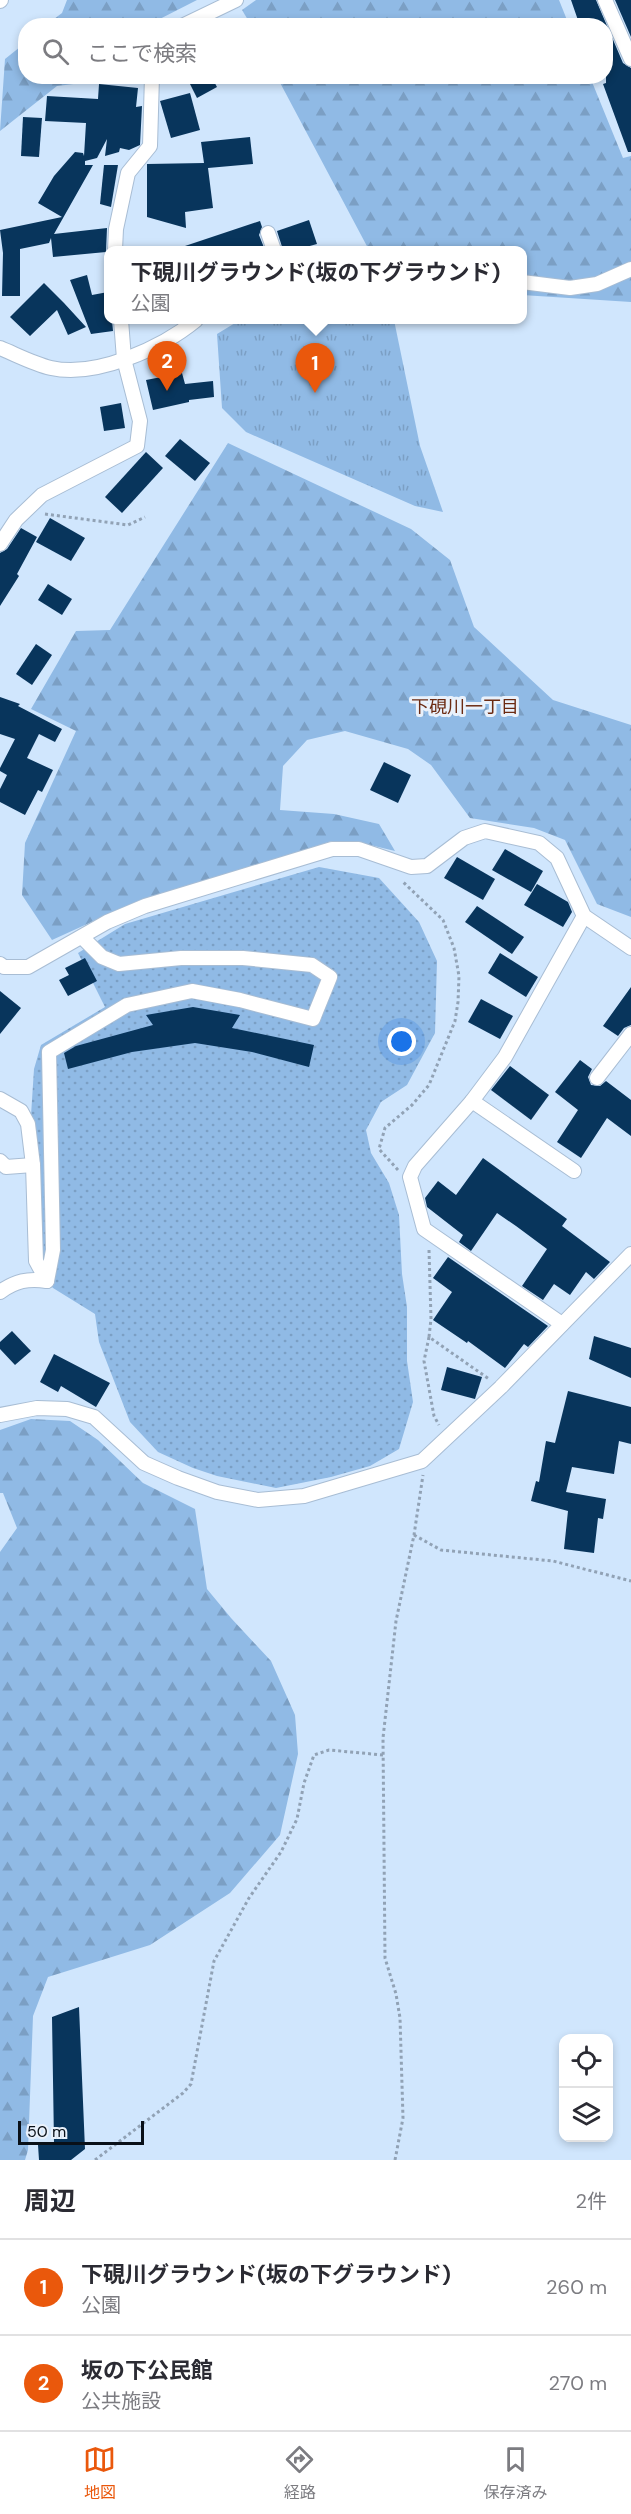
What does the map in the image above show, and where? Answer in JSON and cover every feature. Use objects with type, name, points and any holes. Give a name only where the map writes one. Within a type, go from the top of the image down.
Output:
[{"type":"street","points":[[199,18],[236,0]]},
{"type":"street","points":[[605,0],[613,18]]},
{"type":"street","points":[[613,18],[631,59]]},
{"type":"street","points":[[116,246],[116,229],[128,172],[150,146],[152,84]]},
{"type":"street","points":[[268,233],[273,246]]},
{"type":"street","points":[[527,283],[570,288],[597,284],[631,270]]},
{"type":"street","points":[[0,544],[25,511],[42,495],[137,446],[140,421],[124,359],[121,324]]},
{"type":"street","points":[[0,348],[50,368],[70,371],[124,359],[177,335],[191,324]]},
{"type":"street","points":[[0,964],[4,967],[28,967],[107,922],[145,906],[332,849],[359,849],[411,867],[427,866],[464,838],[485,831],[539,843],[557,858],[584,916],[631,948]]},
{"type":"street","points":[[562,1324],[424,1229],[410,1177],[415,1166],[472,1101],[505,1057],[584,916]]},
{"type":"street","points":[[47,1281],[53,1250],[49,1052],[127,1005],[192,991],[240,1000],[313,1019],[330,977],[312,965],[243,958],[181,958],[118,964],[102,957],[82,937]]},
{"type":"street","points":[[597,1078],[631,1034]]},
{"type":"street","points":[[0,1100],[21,1111],[28,1124],[33,1165],[36,1261],[47,1281]]},
{"type":"street","points":[[472,1101],[574,1171]]},
{"type":"street","points":[[0,1161],[6,1167],[33,1165]]},
{"type":"street","points":[[0,1415],[37,1408],[67,1409],[94,1417],[144,1462],[178,1478],[217,1492],[258,1500],[304,1496],[422,1461],[501,1387],[631,1254]]},
{"type":"street","points":[[0,1292],[14,1281],[35,1279],[47,1281]]},
{"type":"path","points":[[25,511],[129,525],[145,517]]},
{"type":"path","points":[[393,862],[394,872],[443,920],[454,948],[459,976],[455,1022],[429,1085],[412,1105],[385,1128],[380,1149],[393,1166],[410,1177]]},
{"type":"path","points":[[424,1229],[429,1249],[431,1281],[431,1319],[424,1361],[434,1416],[447,1438]]},
{"type":"path","points":[[429,1337],[501,1387]]},
{"type":"path","points":[[395,2160],[403,2118],[402,2070],[400,2018],[396,1994],[385,1958],[383,1738],[396,1621],[414,1535],[423,1472],[422,1461]]},
{"type":"path","points":[[414,1535],[441,1550],[553,1561],[631,1581]]},
{"type":"path","points":[[95,2160],[183,2093],[191,2084],[214,1961],[249,1898],[281,1852],[297,1819],[304,1783],[314,1755],[329,1750],[384,1755]]},
{"type":"green space","points":[[67,0],[197,0],[162,18],[55,18],[62,13]]},
{"type":"green space","points":[[256,0],[559,0],[566,18],[247,18],[242,10]]},
{"type":"green space","points":[[18,49],[18,84],[73,84],[57,86],[0,131],[5,59]]},
{"type":"green space","points":[[281,84],[593,84],[623,158],[631,156],[631,302],[527,295],[527,246],[367,246]]},
{"type":"green space","points":[[233,324],[395,324],[420,446],[443,512],[415,506],[246,432],[222,408],[217,334]]},
{"type":"green space","points":[[228,443],[411,529],[450,560],[474,627],[553,700],[631,725],[631,917],[597,904],[565,840],[534,828],[470,818],[431,765],[408,749],[345,731],[307,740],[283,766],[280,810],[334,814],[379,824],[395,851],[366,844],[332,841],[251,868],[140,900],[52,940],[22,895],[25,843],[76,731],[31,709],[76,631],[110,630]]},
{"type":"green space","points":[[319,867],[379,878],[419,922],[437,961],[435,1033],[407,1085],[381,1102],[366,1130],[371,1153],[389,1183],[399,1215],[402,1274],[407,1307],[407,1361],[413,1402],[399,1449],[370,1466],[331,1477],[276,1488],[217,1476],[158,1452],[130,1422],[99,1342],[95,1314],[53,1288],[30,1260],[30,1131],[34,1069],[41,1045],[105,1007],[78,953],[125,924]]},
{"type":"green space","points":[[31,1419],[70,1421],[98,1440],[143,1483],[195,1509],[207,1589],[271,1661],[295,1715],[298,1754],[280,1835],[230,1893],[150,1945],[48,1977],[33,2016],[28,2150],[25,2160],[0,2160],[0,1552],[17,1528],[3,1493],[0,1493],[0,1430]]},
{"type":"building","points":[[571,0],[596,0],[604,18],[577,18]]},
{"type":"building","points":[[615,0],[631,0],[631,37]]},
{"type":"building","points":[[613,40],[623,63],[631,68],[631,152],[628,152],[603,84],[613,84]]},
{"type":"building","points":[[99,84],[138,88],[136,107],[142,106],[140,145],[129,150],[120,148],[119,152],[105,156],[107,139],[97,158],[85,161],[85,165],[93,165],[54,234],[107,228],[104,252],[53,257],[51,238],[49,243],[20,249],[20,296],[2,296],[3,253],[0,230],[62,217],[38,203],[54,176],[75,152],[83,153],[84,156],[86,123],[45,121],[47,96],[98,99]]},
{"type":"building","points":[[190,84],[215,84],[217,87],[197,98]]},
{"type":"building","points":[[190,93],[200,130],[171,138],[160,101]]},
{"type":"building","points":[[23,117],[42,118],[39,157],[21,156]]},
{"type":"building","points":[[250,137],[253,164],[208,168],[213,208],[185,212],[186,228],[147,217],[147,164],[204,163],[201,142]]},
{"type":"building","points":[[104,165],[118,165],[111,207],[100,204]]},
{"type":"building","points":[[309,220],[317,244],[282,246],[277,231]]},
{"type":"building","points":[[260,221],[262,227],[259,235],[263,246],[185,246]]},
{"type":"building","points":[[87,275],[92,295],[104,293],[104,324],[112,324],[113,331],[91,334],[70,280]]},
{"type":"building","points":[[44,283],[86,327],[68,335],[57,310],[30,336],[10,317]]},
{"type":"building","points":[[182,373],[185,384],[213,381],[214,397],[189,400],[189,402],[153,410],[146,380]]},
{"type":"building","points":[[121,403],[125,428],[104,431],[100,407]]},
{"type":"building","points":[[180,439],[210,463],[195,481],[165,456]]},
{"type":"building","points":[[146,452],[163,468],[122,513],[105,497]]},
{"type":"building","points":[[50,518],[85,538],[71,561],[36,542]]},
{"type":"building","points":[[21,528],[37,537],[17,574],[19,576],[0,606],[0,553],[7,549]]},
{"type":"building","points":[[48,584],[72,599],[62,615],[38,600]]},
{"type":"building","points":[[36,644],[52,655],[32,685],[16,674]]},
{"type":"building","points":[[0,697],[20,704],[18,706],[62,729],[55,742],[39,734],[27,758],[53,770],[42,792],[38,790],[25,815],[0,802],[0,789],[7,775],[0,771],[0,768],[15,739],[0,734]]},
{"type":"building","points":[[384,762],[411,775],[398,803],[370,790]]},
{"type":"building","points":[[505,849],[543,871],[531,892],[492,870]]},
{"type":"building","points":[[457,857],[495,879],[483,900],[444,878]]},
{"type":"building","points":[[537,884],[568,902],[572,912],[563,927],[524,905]]},
{"type":"building","points":[[477,906],[524,937],[512,954],[465,922]]},
{"type":"building","points":[[500,953],[538,977],[526,997],[488,973]]},
{"type":"building","points":[[85,958],[97,981],[68,996],[59,980],[69,975],[65,968]]},
{"type":"building","points":[[631,987],[631,1025],[624,1028],[618,1036],[603,1026]]},
{"type":"building","points":[[0,991],[21,1008],[0,1034]]},
{"type":"building","points":[[481,999],[513,1016],[500,1039],[468,1022]]},
{"type":"building","points":[[193,1007],[240,1015],[232,1028],[314,1045],[309,1067],[252,1052],[195,1043],[132,1052],[68,1069],[64,1053],[76,1046],[153,1025],[146,1015]]},
{"type":"building","points":[[580,1060],[592,1069],[588,1077],[591,1085],[600,1086],[606,1081],[631,1100],[631,1136],[607,1118],[581,1158],[557,1142],[578,1110],[555,1092]]},
{"type":"building","points":[[510,1066],[549,1095],[531,1120],[491,1090]]},
{"type":"building","points":[[483,1158],[567,1219],[562,1226],[610,1262],[594,1279],[586,1272],[570,1295],[554,1284],[543,1300],[522,1286],[547,1249],[497,1213],[471,1251],[459,1242],[463,1235],[427,1207],[425,1198],[438,1181],[456,1195]]},
{"type":"building","points":[[448,1257],[548,1326],[528,1347],[524,1344],[505,1368],[468,1341],[467,1343],[433,1320],[452,1292],[433,1278]]},
{"type":"building","points":[[12,1331],[31,1351],[15,1365],[0,1349],[0,1342]]},
{"type":"building","points":[[594,1336],[631,1348],[631,1378],[589,1359]]},
{"type":"building","points":[[54,1354],[110,1383],[96,1407],[61,1386],[58,1392],[40,1382]]},
{"type":"building","points":[[447,1367],[482,1377],[475,1399],[441,1390]]},
{"type":"building","points":[[568,1391],[631,1407],[631,1444],[619,1441],[614,1474],[572,1467],[566,1492],[606,1499],[603,1519],[598,1518],[594,1553],[564,1549],[568,1511],[531,1501],[536,1481],[539,1482],[546,1441],[555,1443]]},
{"type":"building","points":[[79,2007],[85,2149],[71,2160],[39,2160],[38,2145],[54,2143],[52,2017]]},
{"type":"place","name":"坂の下公民館","points":[[167,391]]},
{"type":"place","name":"下硯川グラウンド(坂の下グラウンド)","points":[[315,393]]},
{"type":"district","name":"下硯川一丁目","points":[[465,707]]}]
